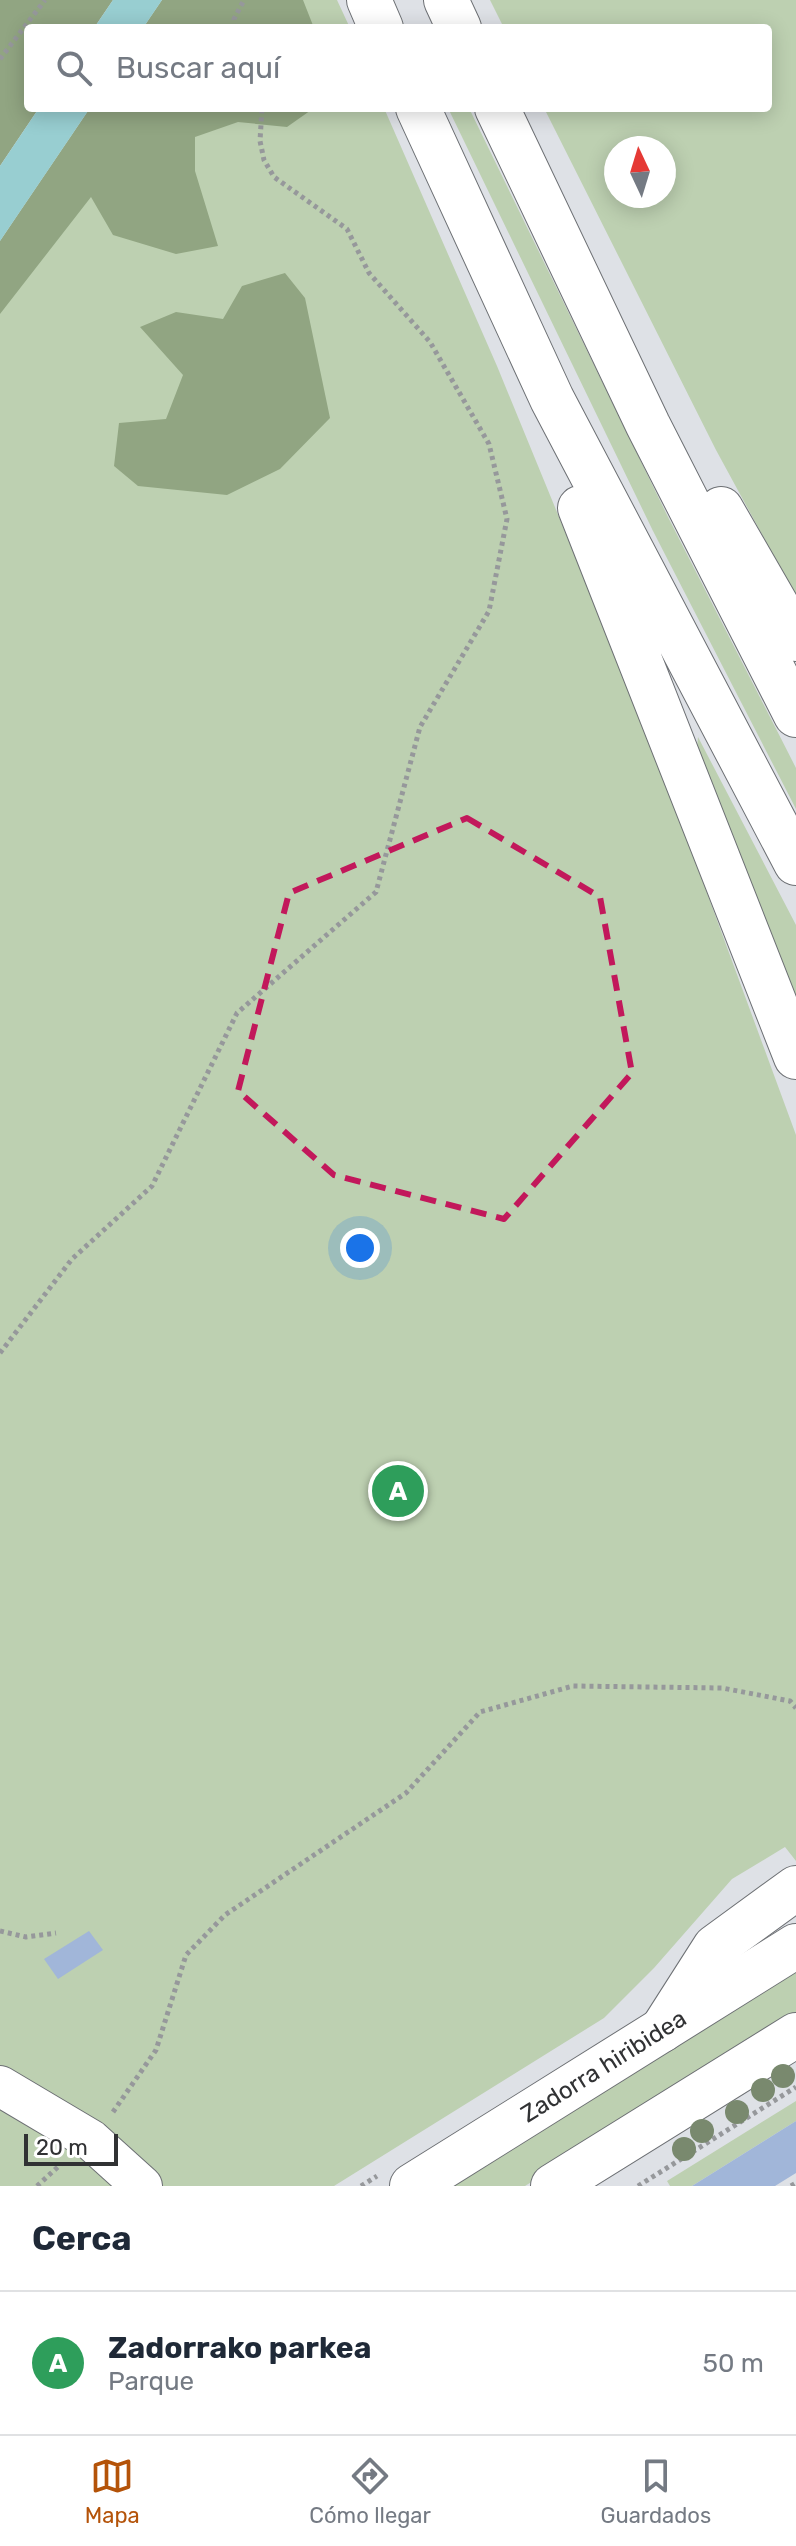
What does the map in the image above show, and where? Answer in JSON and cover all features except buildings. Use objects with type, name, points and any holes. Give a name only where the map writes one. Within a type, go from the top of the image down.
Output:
[{"type":"main road","points":[[369,0],[379,24]]},
{"type":"main road","points":[[446,0],[457,24]]},
{"type":"main road","points":[[420,112],[552,399],[796,863]]},
{"type":"main road","points":[[499,112],[648,425],[796,715]]},
{"type":"main road","points":[[552,399],[572,489],[796,1057]]},
{"type":"main road","points":[[648,425],[705,481],[796,639]]},
{"type":"main road","points":[[662,2030],[715,1947],[796,1888]]},
{"type":"main road","name":"Zadorra hiribidea","points":[[412,2186],[796,1946]]},
{"type":"main road","points":[[553,2186],[796,2035]]},
{"type":"street","points":[[0,2086],[91,2140],[142,2186]]},
{"type":"path","points":[[27,24],[45,0]]},
{"type":"path","points":[[235,24],[244,0]]},
{"type":"path","points":[[0,59],[24,28]]},
{"type":"path","points":[[0,1353],[72,1259],[152,1186],[237,1013],[376,892],[420,727],[489,611],[507,519],[489,444],[430,342],[369,273],[347,229],[274,177],[264,160],[260,141],[262,112]]},
{"type":"path","points":[[37,2186],[91,2140],[156,2050],[186,1955],[225,1915],[406,1793],[480,1712],[573,1686],[638,1685],[722,1688],[790,1701],[796,1708]]},
{"type":"path","points":[[0,1931],[26,1937],[56,1933]]},
{"type":"path","points":[[642,2185],[796,2087]]},
{"type":"highlighted area","points":[[467,818],[600,897],[632,1073],[504,1219],[334,1175],[238,1091],[289,893]]},
{"type":"green space","points":[[0,0],[113,0],[97,24],[24,24],[24,112],[36,112],[0,166]]},
{"type":"green space","points":[[162,0],[337,0],[348,24],[146,24]]},
{"type":"green space","points":[[162,0],[303,0],[312,24],[146,24]]},
{"type":"green space","points":[[490,0],[796,0],[796,597],[716,450],[546,112],[772,112],[772,24],[502,24]]},
{"type":"green space","points":[[87,112],[386,112],[497,366],[653,746],[796,1135],[796,1861],[785,1847],[732,1879],[654,1968],[604,2018],[334,2186],[0,2186],[0,241]]},
{"type":"green space","points":[[87,112],[308,112],[287,127],[238,122],[195,137],[195,171],[218,246],[176,254],[113,235],[91,197],[0,314],[0,241]]},
{"type":"green space","points":[[450,112],[471,112],[668,517],[796,768],[796,809],[653,531]]},
{"type":"green space","points":[[285,273],[305,298],[330,418],[280,469],[227,495],[138,486],[114,466],[119,423],[166,419],[183,375],[140,327],[176,312],[223,319],[242,286]]},
{"type":"green space","points":[[698,737],[796,925],[796,1020],[696,757]]},
{"type":"green space","points":[[796,1962],[796,2017],[525,2186],[436,2186]]},
{"type":"green space","points":[[796,2101],[796,2121],[692,2186],[670,2186],[667,2181]]},
{"type":"water","points":[[113,0],[162,0],[146,24],[97,24]]},
{"type":"water","points":[[36,112],[87,112],[0,241],[0,166]]},
{"type":"place","name":"Zadorrako parkea","points":[[398,1491]]}]
